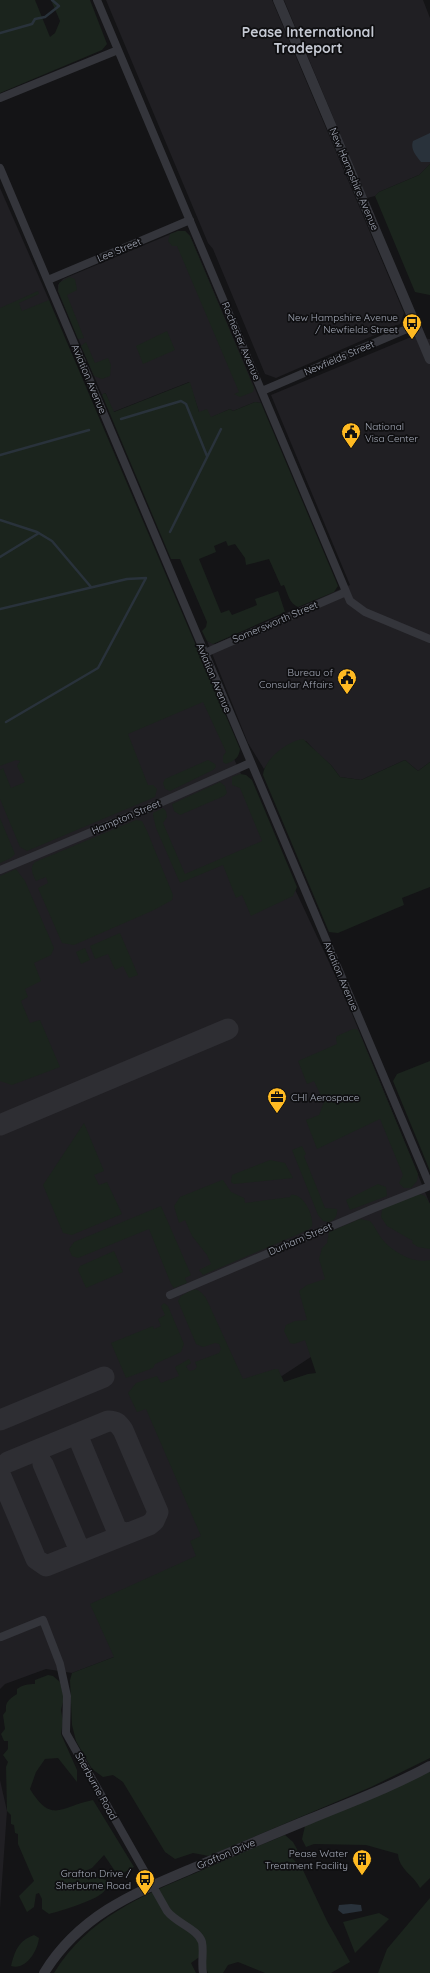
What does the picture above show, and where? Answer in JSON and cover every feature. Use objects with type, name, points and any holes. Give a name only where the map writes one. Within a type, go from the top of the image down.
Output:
[{"type":"street","name":"Rochester Avenue","points":[[97,0],[350,601],[357,608],[430,639]]},
{"type":"street","name":"New Hampshire Avenue","points":[[278,0],[430,359]]},
{"type":"street","points":[[0,98],[118,50]]},
{"type":"street","name":"Aviation Avenue","points":[[0,168],[250,763],[430,1186]]},
{"type":"street","name":"Lee Street","points":[[48,280],[190,220]]},
{"type":"street","name":"Newfields Street","points":[[262,391],[416,325]]},
{"type":"street","name":"Somersworth Street","points":[[205,653],[346,592]]},
{"type":"street","name":"Hampton Street","points":[[0,870],[144,810],[250,763]]},
{"type":"street","name":"Durham Street","points":[[170,1295],[372,1208],[430,1186]]},
{"type":"street","name":"Sherburne Road","points":[[1,1637],[43,1620],[60,1664],[67,1696],[66,1733],[152,1886],[172,1918],[195,1932],[201,1939],[203,1948],[203,1973]]},
{"type":"street","name":"Grafton Drive","points":[[44,1973],[71,1939],[98,1914],[123,1899],[358,1800],[430,1766]]},
{"type":"shaded area","points":[[0,0],[35,0],[50,37],[55,33],[60,21],[51,0],[90,0],[107,44],[102,50],[0,93]]},
{"type":"shaded area","points":[[106,0],[272,0],[404,313],[400,324],[276,378],[265,374],[213,249],[208,243]]},
{"type":"shaded area","points":[[284,0],[423,0],[430,18],[430,164],[419,175],[379,192],[375,196],[367,198]]},
{"type":"shaded area","points":[[430,133],[430,162],[421,162],[415,155],[412,144],[413,141]]},
{"type":"shaded area","points":[[430,164],[430,295],[415,292],[375,196],[379,192],[419,175]]},
{"type":"shaded area","points":[[0,188],[49,300],[59,350],[206,699],[343,992],[430,1204],[430,1279],[242,1402],[205,1554],[114,1657],[72,1673],[46,1669],[5,1684],[0,1689]]},
{"type":"shaded area","points":[[178,231],[185,231],[190,236],[261,403],[255,402],[233,411],[230,409],[210,418],[199,412],[189,382],[113,412],[106,394],[105,393],[102,395],[58,291],[58,285],[63,279]]},
{"type":"shaded area","points":[[178,231],[185,231],[190,236],[254,388],[253,392],[240,397],[234,394],[239,392],[177,246],[172,246],[168,241],[170,234]]},
{"type":"shaded area","points":[[69,277],[75,279],[77,290],[67,295],[84,338],[78,339],[58,291],[59,283]]},
{"type":"shaded area","points":[[38,291],[39,294],[19,303],[22,311],[49,300],[240,749],[239,755],[234,760],[226,764],[223,762],[223,756],[226,752],[203,702],[128,734],[148,785],[153,785],[157,789],[155,797],[27,851],[20,847],[0,799],[0,770],[3,768],[11,788],[25,782],[17,766],[20,761],[16,760],[0,766],[0,308]]},
{"type":"shaded area","points":[[167,331],[175,350],[143,364],[136,346]]},
{"type":"shaded area","points":[[411,337],[430,339],[430,762],[418,771],[405,760],[361,780],[340,777],[331,765],[306,741],[286,747],[271,759],[264,769],[248,743],[207,641],[215,644],[350,585],[271,395]]},
{"type":"shaded area","points":[[86,342],[95,363],[108,358],[111,365],[110,376],[102,379],[94,376],[81,346]]},
{"type":"shaded area","points":[[190,382],[199,412],[207,409],[211,417],[230,409],[233,411],[255,402],[261,403],[338,586],[334,592],[298,607],[291,601],[284,585],[281,586],[269,559],[246,565],[245,558],[235,544],[228,546],[226,541],[214,546],[216,552],[199,559],[221,613],[229,610],[232,615],[257,605],[255,599],[278,591],[285,612],[213,644],[207,641],[202,631],[206,627],[207,622],[180,559],[171,559],[102,395],[104,393],[106,394],[114,412]]},
{"type":"shaded area","points":[[303,739],[331,765],[340,777],[361,780],[405,760],[418,771],[430,762],[430,887],[402,898],[404,905],[338,933],[329,932],[263,775],[264,769],[272,757],[284,747],[297,740]]},
{"type":"shaded area","points":[[208,760],[215,764],[216,767],[213,770],[170,791],[165,789],[163,783],[165,779]]},
{"type":"shaded area","points":[[240,774],[246,775],[252,780],[297,887],[293,896],[251,916],[242,895],[236,898],[223,865],[180,883],[156,828],[153,815],[153,813],[163,808],[166,811],[167,817],[163,823],[185,874],[262,841],[240,788],[232,785],[232,777]]},
{"type":"shaded area","points":[[220,782],[225,786],[227,793],[224,796],[180,815],[174,811],[172,804]]},
{"type":"shaded area","points":[[0,818],[15,854],[11,858],[0,863]]},
{"type":"shaded area","points":[[136,820],[142,821],[147,831],[173,895],[172,900],[154,910],[74,945],[62,943],[38,888],[48,883],[46,877],[36,881],[32,872],[33,864]]},
{"type":"shaded area","points":[[16,869],[25,881],[54,948],[51,955],[34,963],[41,981],[25,989],[28,997],[21,1001],[30,1023],[40,1020],[60,1067],[12,1085],[0,1081],[0,876]]},
{"type":"shaded area","points":[[120,933],[138,975],[129,978],[123,966],[115,970],[108,954],[95,959],[90,946]]},
{"type":"shaded area","points":[[85,948],[90,960],[81,964],[76,952]]},
{"type":"shaded area","points":[[353,1029],[357,1029],[359,1032],[418,1174],[417,1181],[411,1188],[404,1188],[399,1183],[403,1175],[380,1119],[317,1149],[306,1120],[319,1115],[324,1102],[314,1081],[307,1084],[298,1061],[337,1044],[337,1036]]},
{"type":"shaded area","points":[[430,1061],[430,1171],[393,1081],[397,1074]]},
{"type":"shaded area","points":[[84,1123],[104,1171],[94,1175],[99,1185],[107,1182],[122,1214],[72,1235],[63,1233],[43,1185]]},
{"type":"shaded area","points":[[302,1146],[306,1154],[304,1156],[325,1208],[337,1209],[335,1218],[332,1221],[323,1221],[318,1215],[292,1150]]},
{"type":"shaded area","points":[[270,1160],[285,1163],[293,1178],[234,1184],[231,1182],[232,1175]]},
{"type":"shaded area","points":[[222,1180],[231,1192],[244,1198],[245,1203],[290,1197],[291,1195],[300,1197],[307,1206],[311,1216],[312,1226],[308,1230],[203,1275],[199,1270],[211,1264],[207,1255],[192,1236],[185,1220],[179,1223],[174,1206],[180,1197]]},
{"type":"shaded area","points":[[378,1184],[386,1187],[387,1196],[350,1210],[346,1200]]},
{"type":"shaded area","points":[[420,1194],[425,1196],[430,1204],[430,1249],[418,1247],[412,1243],[413,1241],[387,1226],[381,1217],[382,1210],[385,1207]]},
{"type":"shaded area","points":[[161,1206],[191,1275],[185,1278],[187,1283],[174,1288],[171,1284],[149,1229],[78,1258],[72,1256],[69,1249],[74,1242]]},
{"type":"shaded area","points":[[360,1219],[370,1221],[382,1239],[404,1256],[410,1259],[424,1261],[430,1260],[430,1758],[371,1787],[209,1856],[193,1853],[175,1859],[165,1852],[123,1782],[113,1775],[103,1777],[92,1769],[76,1741],[72,1725],[70,1680],[72,1673],[114,1657],[90,1604],[196,1556],[190,1541],[201,1536],[146,1409],[137,1412],[128,1393],[136,1383],[157,1376],[161,1383],[179,1376],[175,1367],[189,1359],[191,1363],[186,1366],[189,1371],[194,1370],[197,1367],[195,1362],[219,1353],[221,1349],[219,1344],[215,1343],[203,1347],[196,1344],[178,1301],[181,1296],[192,1290],[200,1291],[206,1298],[243,1379],[275,1369],[278,1369],[284,1382],[308,1374],[316,1373],[305,1340],[294,1344],[290,1343],[284,1331],[286,1325],[295,1321],[307,1320],[299,1291],[307,1285],[325,1279],[319,1259],[322,1248],[327,1243],[329,1232]]},
{"type":"shaded area","points":[[114,1251],[123,1272],[86,1288],[78,1270],[80,1266]]},
{"type":"shaded area","points":[[164,1303],[168,1306],[184,1344],[181,1352],[155,1364],[153,1368],[126,1378],[111,1343],[153,1326],[154,1329],[161,1326],[158,1319],[165,1315],[161,1306]]},
{"type":"shaded area","points":[[48,1675],[53,1676],[60,1682],[64,1698],[61,1710],[63,1721],[61,1734],[77,1770],[77,1782],[58,1758],[45,1759],[36,1772],[30,1789],[45,1807],[51,1810],[65,1809],[93,1800],[134,1867],[123,1873],[117,1874],[104,1855],[92,1868],[85,1871],[88,1880],[95,1877],[106,1880],[105,1890],[96,1897],[80,1904],[49,1914],[42,1909],[42,1899],[39,1893],[36,1894],[34,1907],[27,1912],[19,1896],[34,1881],[18,1844],[18,1834],[15,1833],[14,1825],[11,1824],[11,1815],[7,1811],[6,1767],[8,1762],[3,1755],[8,1749],[8,1741],[4,1741],[1,1734],[5,1729],[3,1715],[6,1711],[6,1705],[12,1697],[17,1694],[17,1689],[25,1685],[35,1684],[35,1680]]},
{"type":"shaded area","points":[[430,1771],[430,1878],[420,1888],[401,1864],[398,1854],[366,1845],[314,1844],[306,1847],[302,1839],[305,1826]]},
{"type":"shaded area","points":[[0,1780],[7,1811],[0,1909]]},
{"type":"shaded area","points":[[285,1835],[293,1842],[298,1851],[288,1854],[302,1868],[327,1921],[350,1962],[331,1973],[265,1973],[238,1962],[228,1965],[223,1973],[208,1973],[205,1965],[205,1953],[191,1963],[196,1973],[54,1973],[83,1937],[99,1923],[117,1911],[156,1890]]},
{"type":"shaded area","points":[[430,1898],[430,1973],[378,1973],[387,1949]]},
{"type":"shaded area","points":[[339,1905],[361,1905],[362,1911],[343,1914],[338,1910]]},
{"type":"shaded area","points":[[379,1913],[389,1919],[355,1953],[343,1922]]},
{"type":"shaded area","points":[[34,1935],[39,1938],[34,1953],[26,1963],[16,1967],[11,1966],[18,1947],[24,1940]]},
{"type":"waterway","points":[[0,33],[32,24],[35,19],[45,17],[59,6],[52,0]]},
{"type":"waterway","points":[[121,419],[181,401],[186,404],[207,456]]},
{"type":"waterway","points":[[170,532],[221,429]]},
{"type":"waterway","points":[[0,455],[89,430]]},
{"type":"waterway","points":[[0,520],[37,532],[52,541],[91,587]]},
{"type":"waterway","points":[[0,557],[39,533]]},
{"type":"waterway","points":[[0,609],[127,579],[146,578],[98,668],[6,722]]},
{"type":"taxiway","points":[[0,1125],[228,1029]]},
{"type":"taxiway","points":[[0,1420],[104,1377]]},
{"type":"taxiway","points":[[0,1474],[36,1559],[46,1566],[149,1525],[154,1521],[158,1512],[123,1430],[115,1422],[108,1421],[8,1462]]},
{"type":"taxiway","points":[[81,1444],[116,1528],[120,1532],[128,1533]]},
{"type":"taxiway","points":[[43,1464],[77,1544]]},
{"type":"place","name":"New Hampshire Avenue / Newfields Street","points":[[412,340]]},
{"type":"place","name":"National Visa Center","points":[[351,449]]},
{"type":"place","name":"Bureau of Consular Affairs","points":[[347,695]]},
{"type":"place","name":"CHI Aerospace","points":[[277,1114]]},
{"type":"place","name":"Pease Water Treatment Facility","points":[[362,1876]]},
{"type":"place","name":"Grafton Drive / Sherburne Road","points":[[145,1896]]},
{"type":"district","name":"Pease International Tradeport","points":[[308,40]]}]
